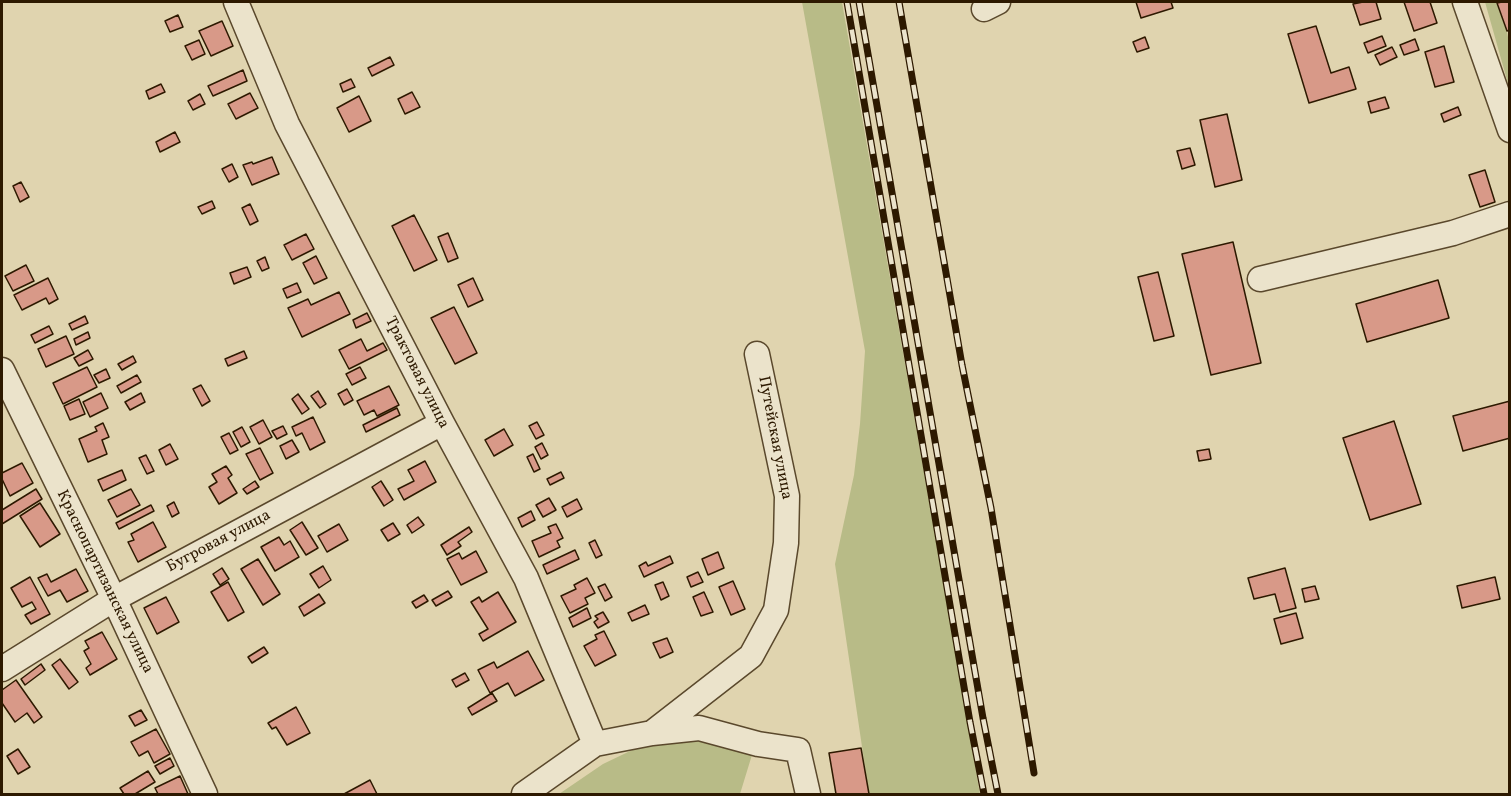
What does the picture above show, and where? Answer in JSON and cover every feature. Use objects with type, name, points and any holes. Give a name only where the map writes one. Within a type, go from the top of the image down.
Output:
[{"type":"street","name":"Трактовая улица","points":[[236,2],[287,124],[442,423],[526,578],[595,744]]},
{"type":"street","points":[[1465,2],[1509,130]]},
{"type":"street","points":[[1260,279],[1453,233],[1509,214]]},
{"type":"street","name":"Путейская улица","points":[[595,744],[652,733],[751,656],[776,610],[786,543],[787,496],[757,354]]},
{"type":"street","name":"Краснопартизанская улица","points":[[2,370],[114,599],[205,795]]},
{"type":"street","name":"Бугровая улица","points":[[2,669],[114,599],[442,423]]},
{"type":"street","points":[[652,733],[699,728],[758,744],[798,750],[808,795]]},
{"type":"street","points":[[524,795],[595,744]]},
{"type":"green space","points":[[802,2],[842,2],[980,794],[869,794],[835,564],[854,475],[865,351]]},
{"type":"green space","points":[[1485,2],[1496,2],[1507,32],[1509,87]]},
{"type":"green space","points":[[696,735],[755,745],[740,794],[559,794],[603,764],[649,742]]},
{"type":"building","points":[[1136,2],[1171,2],[1173,8],[1141,18]]},
{"type":"building","points":[[1376,2],[1381,19],[1360,25],[1353,4]]},
{"type":"building","points":[[1404,2],[1430,2],[1437,23],[1414,31]]},
{"type":"building","points":[[1510,2],[1510,30],[1507,31],[1497,3]]},
{"type":"building","points":[[178,15],[183,27],[170,32],[165,21]]},
{"type":"building","points":[[222,21],[233,46],[211,56],[199,31]]},
{"type":"building","points":[[1316,26],[1331,73],[1349,67],[1356,89],[1309,103],[1288,34]]},
{"type":"building","points":[[1382,36],[1386,46],[1368,53],[1364,43]]},
{"type":"building","points":[[1145,37],[1149,48],[1137,52],[1133,42]]},
{"type":"building","points":[[1415,39],[1419,50],[1404,55],[1400,45]]},
{"type":"building","points":[[199,40],[205,54],[192,60],[185,46]]},
{"type":"building","points":[[1444,46],[1454,82],[1435,87],[1425,52]]},
{"type":"building","points":[[1392,47],[1397,57],[1380,65],[1375,55]]},
{"type":"building","points":[[390,57],[394,65],[372,76],[368,68]]},
{"type":"building","points":[[243,70],[247,81],[213,96],[208,86]]},
{"type":"building","points":[[351,79],[355,87],[343,92],[340,84]]},
{"type":"building","points":[[161,84],[165,92],[149,99],[146,91]]},
{"type":"building","points":[[412,92],[420,107],[405,114],[398,99]]},
{"type":"building","points":[[250,93],[258,108],[236,119],[228,104]]},
{"type":"building","points":[[200,94],[205,104],[193,110],[188,101]]},
{"type":"building","points":[[359,96],[371,121],[349,132],[337,108]]},
{"type":"building","points":[[1385,97],[1389,108],[1371,113],[1368,102]]},
{"type":"building","points":[[1458,107],[1461,115],[1444,122],[1441,114]]},
{"type":"building","points":[[1227,114],[1242,180],[1215,187],[1200,120]]},
{"type":"building","points":[[175,132],[180,142],[160,152],[156,142]]},
{"type":"building","points":[[1190,148],[1195,165],[1182,169],[1177,151]]},
{"type":"building","points":[[272,157],[279,174],[252,185],[243,165]]},
{"type":"building","points":[[232,164],[238,177],[229,182],[222,169]]},
{"type":"building","points":[[1485,170],[1495,202],[1480,207],[1469,175]]},
{"type":"building","points":[[21,182],[29,197],[20,202],[13,186]]},
{"type":"building","points":[[212,201],[215,208],[202,214],[198,207]]},
{"type":"building","points":[[250,204],[258,221],[250,225],[242,208]]},
{"type":"building","points":[[414,215],[437,260],[414,271],[392,226]]},
{"type":"building","points":[[448,233],[458,258],[448,262],[438,237]]},
{"type":"building","points":[[306,234],[314,249],[292,260],[284,245]]},
{"type":"building","points":[[1233,242],[1261,363],[1211,375],[1182,254]]},
{"type":"building","points":[[316,256],[327,278],[314,284],[303,263]]},
{"type":"building","points":[[265,257],[269,268],[262,271],[257,261]]},
{"type":"building","points":[[26,265],[34,281],[13,291],[5,276]]},
{"type":"building","points":[[247,267],[251,277],[234,284],[230,273]]},
{"type":"building","points":[[1158,272],[1174,336],[1154,341],[1138,277]]},
{"type":"building","points":[[48,278],[58,299],[49,304],[46,298],[22,310],[14,295]]},
{"type":"building","points":[[473,278],[483,300],[468,307],[458,285]]},
{"type":"building","points":[[1438,280],[1449,318],[1367,342],[1356,304]]},
{"type":"building","points":[[297,283],[301,292],[287,298],[283,289]]},
{"type":"building","points":[[339,292],[350,314],[302,337],[288,308],[308,299],[311,305]]},
{"type":"building","points":[[454,307],[477,353],[455,364],[431,318]]},
{"type":"building","points":[[367,313],[371,321],[356,328],[353,320]]},
{"type":"building","points":[[85,316],[88,323],[72,330],[69,324]]},
{"type":"building","points":[[49,326],[53,334],[35,343],[31,335]]},
{"type":"building","points":[[88,332],[90,338],[76,345],[74,339]]},
{"type":"building","points":[[66,336],[74,354],[46,367],[38,349]]},
{"type":"building","points":[[361,339],[367,351],[383,343],[387,350],[349,369],[339,350]]},
{"type":"building","points":[[88,350],[93,359],[79,366],[74,358]]},
{"type":"building","points":[[244,351],[247,358],[228,366],[225,359]]},
{"type":"building","points":[[133,356],[136,362],[122,370],[118,364]]},
{"type":"building","points":[[87,367],[97,387],[63,404],[53,383]]},
{"type":"building","points":[[360,367],[366,378],[352,385],[346,374]]},
{"type":"building","points":[[106,369],[110,378],[99,383],[94,375]]},
{"type":"building","points":[[137,375],[141,382],[121,393],[117,386]]},
{"type":"building","points":[[201,385],[210,401],[202,406],[193,389]]},
{"type":"building","points":[[389,386],[399,405],[377,416],[374,410],[364,415],[357,401]]},
{"type":"building","points":[[347,389],[353,400],[344,405],[338,394]]},
{"type":"building","points":[[318,391],[326,404],[320,408],[311,396]]},
{"type":"building","points":[[101,393],[108,408],[90,417],[83,402]]},
{"type":"building","points":[[141,393],[145,402],[130,410],[125,402]]},
{"type":"building","points":[[298,394],[309,409],[302,414],[292,399]]},
{"type":"building","points":[[79,399],[85,414],[70,420],[64,406]]},
{"type":"building","points":[[1510,401],[1510,438],[1463,451],[1453,416]]},
{"type":"building","points":[[397,408],[400,415],[366,432],[363,425]]},
{"type":"building","points":[[313,417],[325,442],[310,450],[302,433],[296,436],[292,427]]},
{"type":"building","points":[[263,420],[272,437],[259,444],[250,427]]},
{"type":"building","points":[[1394,421],[1421,504],[1370,520],[1343,438]]},
{"type":"building","points":[[537,422],[544,435],[536,439],[529,426]]},
{"type":"building","points":[[103,423],[109,437],[102,440],[107,454],[88,462],[79,439],[97,431],[95,427]]},
{"type":"building","points":[[283,426],[287,434],[277,439],[272,431]]},
{"type":"building","points":[[242,427],[250,442],[241,447],[233,432]]},
{"type":"building","points":[[504,429],[513,445],[494,456],[485,440]]},
{"type":"building","points":[[229,433],[238,450],[230,454],[221,437]]},
{"type":"building","points":[[292,440],[299,452],[286,459],[280,446]]},
{"type":"building","points":[[542,443],[548,455],[541,459],[535,447]]},
{"type":"building","points":[[170,444],[178,459],[166,465],[159,450]]},
{"type":"building","points":[[260,448],[273,473],[260,480],[246,454]]},
{"type":"building","points":[[1209,449],[1211,459],[1199,461],[1197,451]]},
{"type":"building","points":[[533,454],[540,469],[534,472],[527,457]]},
{"type":"building","points":[[146,455],[154,471],[147,474],[139,458]]},
{"type":"building","points":[[425,461],[436,482],[404,500],[398,489],[414,481],[408,470]]},
{"type":"building","points":[[22,463],[33,483],[10,496],[2,479],[2,473]]},
{"type":"building","points":[[226,466],[232,475],[228,478],[237,493],[219,504],[209,487],[217,482],[212,474]]},
{"type":"building","points":[[122,470],[126,480],[103,491],[98,480]]},
{"type":"building","points":[[561,472],[564,478],[550,485],[547,479]]},
{"type":"building","points":[[255,481],[259,487],[247,494],[243,489]]},
{"type":"building","points":[[381,481],[393,500],[384,506],[372,487]]},
{"type":"building","points":[[36,489],[42,499],[2,524],[2,510]]},
{"type":"building","points":[[131,489],[140,505],[117,517],[108,500]]},
{"type":"building","points":[[549,498],[556,510],[543,517],[536,505]]},
{"type":"building","points":[[577,499],[582,509],[567,517],[562,507]]},
{"type":"building","points":[[174,502],[179,513],[172,517],[167,506]]},
{"type":"building","points":[[40,503],[60,534],[40,547],[20,516]]},
{"type":"building","points":[[151,505],[154,511],[119,529],[116,523]]},
{"type":"building","points":[[531,511],[535,520],[522,527],[518,518]]},
{"type":"building","points":[[418,517],[424,525],[412,533],[407,525]]},
{"type":"building","points":[[153,522],[166,547],[138,562],[128,542],[134,540],[131,534]]},
{"type":"building","points":[[302,522],[318,548],[306,555],[290,530]]},
{"type":"building","points":[[393,523],[400,534],[388,541],[381,530]]},
{"type":"building","points":[[339,524],[348,540],[327,552],[318,536]]},
{"type":"building","points":[[556,524],[563,538],[557,541],[560,547],[539,557],[532,541],[551,533],[548,527]]},
{"type":"building","points":[[469,527],[472,532],[458,542],[461,546],[447,555],[441,545]]},
{"type":"building","points":[[279,537],[284,545],[290,541],[299,557],[275,571],[261,547]]},
{"type":"building","points":[[595,540],[602,555],[596,558],[589,543]]},
{"type":"building","points":[[575,550],[579,559],[547,574],[543,565]]},
{"type":"building","points":[[476,551],[487,572],[461,585],[447,559],[459,553],[462,559]]},
{"type":"building","points":[[718,552],[724,568],[708,575],[702,559]]},
{"type":"building","points":[[670,556],[673,563],[644,577],[639,566],[646,562],[648,566]]},
{"type":"building","points":[[258,559],[280,594],[263,605],[241,569]]},
{"type":"building","points":[[323,566],[331,580],[319,588],[310,574]]},
{"type":"building","points":[[222,568],[229,579],[220,585],[213,574]]},
{"type":"building","points":[[1285,568],[1296,608],[1280,612],[1275,594],[1254,599],[1248,578]]},
{"type":"building","points":[[76,569],[88,591],[67,602],[60,590],[48,596],[38,578],[47,574],[51,582]]},
{"type":"building","points":[[698,572],[703,582],[691,587],[687,577]]},
{"type":"building","points":[[30,577],[50,614],[31,624],[25,615],[36,609],[32,602],[22,607],[11,588]]},
{"type":"building","points":[[1495,577],[1500,599],[1462,608],[1457,586]]},
{"type":"building","points":[[587,578],[595,593],[585,598],[588,604],[570,613],[561,596],[576,589],[574,585]]},
{"type":"building","points":[[733,581],[745,609],[731,615],[719,587]]},
{"type":"building","points":[[228,582],[244,612],[228,621],[211,592]]},
{"type":"building","points":[[663,582],[669,596],[661,600],[655,585]]},
{"type":"building","points":[[605,584],[612,597],[605,601],[598,587]]},
{"type":"building","points":[[1315,586],[1319,599],[1305,602],[1302,589]]},
{"type":"building","points":[[448,591],[452,597],[436,606],[432,600]]},
{"type":"building","points":[[498,592],[516,622],[483,641],[479,634],[488,629],[471,602],[479,597],[482,602]]},
{"type":"building","points":[[704,592],[713,612],[701,616],[693,597]]},
{"type":"building","points":[[319,594],[325,603],[304,616],[299,607]]},
{"type":"building","points":[[424,595],[428,601],[416,608],[412,602]]},
{"type":"building","points":[[166,597],[179,622],[157,634],[144,608]]},
{"type":"building","points":[[645,605],[649,614],[632,621],[628,613]]},
{"type":"building","points":[[587,608],[591,618],[573,627],[569,618]]},
{"type":"building","points":[[603,612],[609,622],[598,628],[594,622],[598,619],[595,616]]},
{"type":"building","points":[[1296,613],[1303,638],[1281,644],[1274,619]]},
{"type":"building","points":[[604,631],[616,655],[595,666],[584,646],[597,639],[595,635]]},
{"type":"building","points":[[102,632],[117,659],[90,675],[86,668],[91,664],[84,651],[89,648],[85,641]]},
{"type":"building","points":[[667,638],[673,652],[660,658],[653,643]]},
{"type":"building","points":[[264,647],[268,653],[252,663],[248,657]]},
{"type":"building","points":[[528,651],[544,680],[515,696],[508,683],[490,693],[478,670],[494,662],[497,668]]},
{"type":"building","points":[[60,659],[78,682],[69,689],[52,665]]},
{"type":"building","points":[[41,664],[45,670],[25,685],[21,679]]},
{"type":"building","points":[[465,673],[469,680],[456,687],[452,680]]},
{"type":"building","points":[[16,680],[42,717],[34,723],[27,713],[15,722],[2,703],[2,690]]},
{"type":"building","points":[[492,693],[497,701],[472,715],[468,708]]},
{"type":"building","points":[[296,707],[310,733],[287,745],[276,727],[272,729],[268,723]]},
{"type":"building","points":[[141,710],[147,720],[135,726],[129,716]]},
{"type":"building","points":[[156,729],[170,754],[154,763],[148,751],[139,756],[131,742]]},
{"type":"building","points":[[861,748],[869,794],[836,794],[829,753]]},
{"type":"building","points":[[18,749],[30,767],[18,774],[7,756]]},
{"type":"building","points":[[170,758],[174,766],[160,774],[155,766]]},
{"type":"building","points":[[148,771],[155,782],[135,794],[124,794],[120,788]]},
{"type":"building","points":[[180,776],[188,794],[158,794],[155,788]]},
{"type":"building","points":[[370,780],[377,794],[344,794]]},
{"type":"railway","points":[[847,2],[984,794]]},
{"type":"railway","points":[[859,2],[998,794]]},
{"type":"railway","points":[[899,2],[962,365],[991,508],[1034,773]]}]
